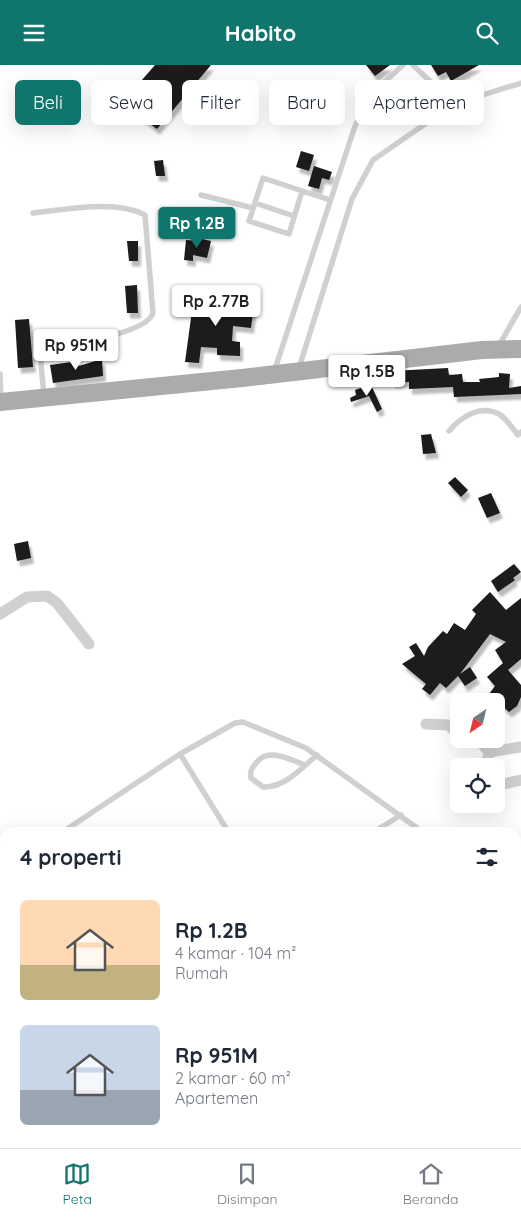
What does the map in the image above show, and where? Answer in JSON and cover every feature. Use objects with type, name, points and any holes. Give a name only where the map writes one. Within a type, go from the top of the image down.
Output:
[{"type":"main road","points":[[0,402],[44,399],[498,349],[521,349]]},
{"type":"street","points":[[0,614],[27,597],[47,596],[57,603],[89,643]]},
{"type":"street","points":[[426,723],[440,722],[450,727]]},
{"type":"street","points":[[489,752],[521,747]]},
{"type":"street","points":[[486,748],[489,752]]},
{"type":"street","points":[[488,758],[489,752]]},
{"type":"street","points":[[505,784],[521,780]]},
{"type":"lane","points":[[274,374],[354,129],[367,98],[403,65]]},
{"type":"lane","points":[[413,65],[429,80]]},
{"type":"lane","points":[[484,95],[521,83]]},
{"type":"lane","points":[[298,370],[352,199],[359,185],[374,160],[424,125]]},
{"type":"lane","points":[[302,191],[288,234],[249,221],[263,178],[330,199]]},
{"type":"lane","points":[[201,195],[294,216]]},
{"type":"lane","points":[[33,213],[112,206],[135,210],[145,215],[153,313],[148,323],[111,336],[44,348],[40,353],[44,399]]},
{"type":"lane","points":[[498,349],[521,307]]},
{"type":"lane","points":[[0,373],[0,402]]},
{"type":"lane","points":[[449,431],[461,417],[483,411],[500,414],[518,435],[521,432]]},
{"type":"lane","points":[[70,827],[180,754],[234,723],[243,722],[317,755],[416,827]]},
{"type":"lane","points":[[180,754],[225,827]]},
{"type":"lane","points":[[305,765],[273,755],[265,755],[250,772],[251,778],[263,787],[281,784],[305,765],[317,755]]},
{"type":"lane","points":[[382,827],[401,815]]},
{"type":"building","points":[[155,65],[211,65],[198,80],[182,80],[182,99],[172,111],[172,80],[142,80]]},
{"type":"building","points":[[366,65],[390,65],[375,76]]},
{"type":"building","points":[[431,65],[479,65],[453,80],[450,80],[446,72],[438,76]]},
{"type":"building","points":[[152,125],[160,125],[157,129]]},
{"type":"building","points":[[301,151],[314,155],[309,171],[296,167]]},
{"type":"building","points":[[163,160],[165,176],[156,176],[154,161]]},
{"type":"building","points":[[314,166],[332,172],[329,180],[322,178],[319,189],[308,186]]},
{"type":"building","points":[[202,239],[211,241],[207,258],[193,255],[193,261],[184,260],[186,240],[201,241]]},
{"type":"building","points":[[127,241],[138,241],[138,261],[129,261]]},
{"type":"building","points":[[137,285],[138,313],[127,313],[125,286]]},
{"type":"building","points":[[194,296],[254,305],[251,328],[233,326],[232,341],[240,342],[240,356],[217,355],[217,348],[201,347],[199,363],[185,362]]},
{"type":"building","points":[[29,319],[33,367],[18,368],[15,320]]},
{"type":"building","points":[[102,359],[103,376],[53,383],[50,365],[79,361],[79,366]]},
{"type":"building","points":[[448,368],[449,375],[462,374],[463,382],[480,382],[479,379],[499,377],[499,373],[510,374],[509,388],[521,386],[521,394],[454,397],[453,387],[409,389],[409,382],[392,383],[391,371]]},
{"type":"building","points":[[364,387],[365,391],[372,387],[382,409],[377,412],[369,396],[351,402],[350,398],[356,395],[355,390]]},
{"type":"building","points":[[431,434],[436,453],[423,454],[421,435]]},
{"type":"building","points":[[455,477],[468,490],[461,497],[448,483]]},
{"type":"building","points":[[491,493],[500,513],[487,518],[478,498]]},
{"type":"building","points":[[28,541],[31,558],[17,561],[14,544]]},
{"type":"building","points":[[514,564],[521,572],[513,578],[515,580],[498,592],[491,581]]},
{"type":"building","points":[[490,592],[506,610],[521,598],[521,659],[508,670],[521,685],[521,697],[517,706],[509,712],[505,708],[505,693],[490,693],[495,686],[487,677],[503,663],[495,650],[506,642],[490,634],[460,674],[470,667],[477,678],[465,686],[458,676],[446,688],[440,683],[430,695],[422,689],[426,684],[402,664],[415,656],[409,647],[416,643],[424,656],[428,647],[443,631],[447,634],[454,623],[465,630],[476,614],[472,610]]}]
